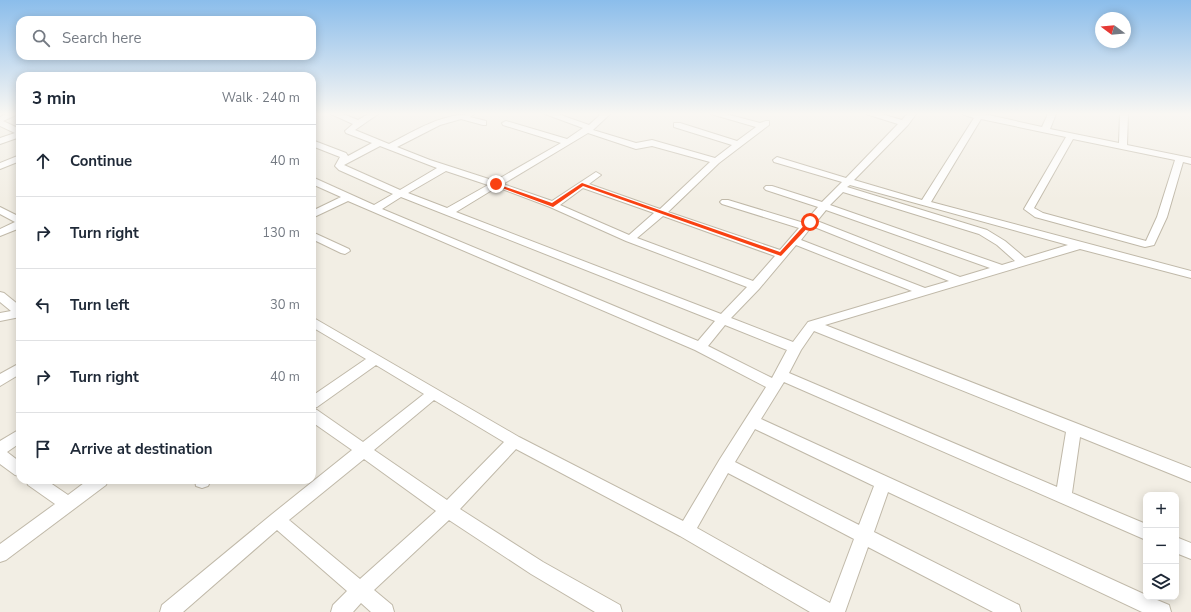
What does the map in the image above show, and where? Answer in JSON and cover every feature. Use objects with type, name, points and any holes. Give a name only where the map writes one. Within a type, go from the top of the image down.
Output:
[{"type":"street","points":[[341,163],[379,143],[390,146],[444,168],[496,184],[553,205],[630,239],[755,286]]},
{"type":"street","points":[[390,146],[397,143]]},
{"type":"street","points":[[448,212],[567,143]]},
{"type":"street","points":[[626,143],[636,146],[652,143],[716,161]]},
{"type":"street","points":[[733,143],[738,144]]},
{"type":"street","points":[[700,347],[723,319],[755,286],[781,254],[824,206],[885,143]]},
{"type":"street","points":[[925,203],[963,143]]},
{"type":"street","points":[[1066,143],[1029,209],[1039,215],[1145,244],[1150,243],[1162,217],[1180,159]]},
{"type":"street","points":[[1102,143],[1191,161]]},
{"type":"street","points":[[1123,143],[1123,147]]},
{"type":"street","points":[[630,239],[716,161],[738,144]]},
{"type":"street","points":[[316,145],[343,155],[345,158],[339,166],[342,168],[402,194],[795,348]]},
{"type":"street","points":[[0,166],[16,160]]},
{"type":"street","points":[[777,160],[844,185],[983,232],[1001,243],[1023,262]]},
{"type":"street","points":[[374,209],[402,194],[444,168]]},
{"type":"street","points":[[553,205],[596,175]]},
{"type":"street","points":[[316,182],[374,209],[778,380],[1064,496],[1143,531]]},
{"type":"street","points":[[582,184],[660,213],[781,254]]},
{"type":"street","points":[[844,185],[925,203],[1191,275]]},
{"type":"street","points":[[768,188],[824,206],[1000,268]]},
{"type":"street","points":[[316,213],[348,197]]},
{"type":"street","points":[[725,202],[808,225],[960,281]]},
{"type":"street","points":[[0,210],[16,220]]},
{"type":"street","points":[[0,233],[16,224]]},
{"type":"street","points":[[316,237],[345,251]]},
{"type":"street","points":[[794,241],[925,292]]},
{"type":"street","points":[[686,531],[725,464],[753,422],[795,348],[812,325],[1080,245]]},
{"type":"street","points":[[0,296],[16,310]]},
{"type":"street","points":[[0,317],[16,314]]},
{"type":"street","points":[[316,323],[514,442],[686,531],[828,612]]},
{"type":"street","points":[[812,325],[1191,475]]},
{"type":"street","points":[[316,400],[375,359]]},
{"type":"street","points":[[0,381],[16,371]]},
{"type":"street","points":[[169,612],[277,520],[434,394]]},
{"type":"street","points":[[316,417],[448,510],[537,568],[613,612]]},
{"type":"street","points":[[753,422],[1162,612]]},
{"type":"street","points":[[1064,496],[1074,429]]},
{"type":"street","points":[[0,449],[16,438]]},
{"type":"street","points":[[340,612],[360,591],[448,510],[514,442]]},
{"type":"street","points":[[0,456],[16,467]]},
{"type":"street","points":[[725,464],[1012,612]]},
{"type":"street","points":[[836,612],[865,536],[883,483]]},
{"type":"street","points":[[40,484],[68,504]]},
{"type":"street","points":[[0,554],[95,484]]},
{"type":"street","points":[[277,520],[384,612]]},
{"type":"street","points":[[1179,546],[1191,551]]},
{"type":"route","points":[[496,184],[553,205],[582,184],[660,213],[781,254],[810,222]]}]
